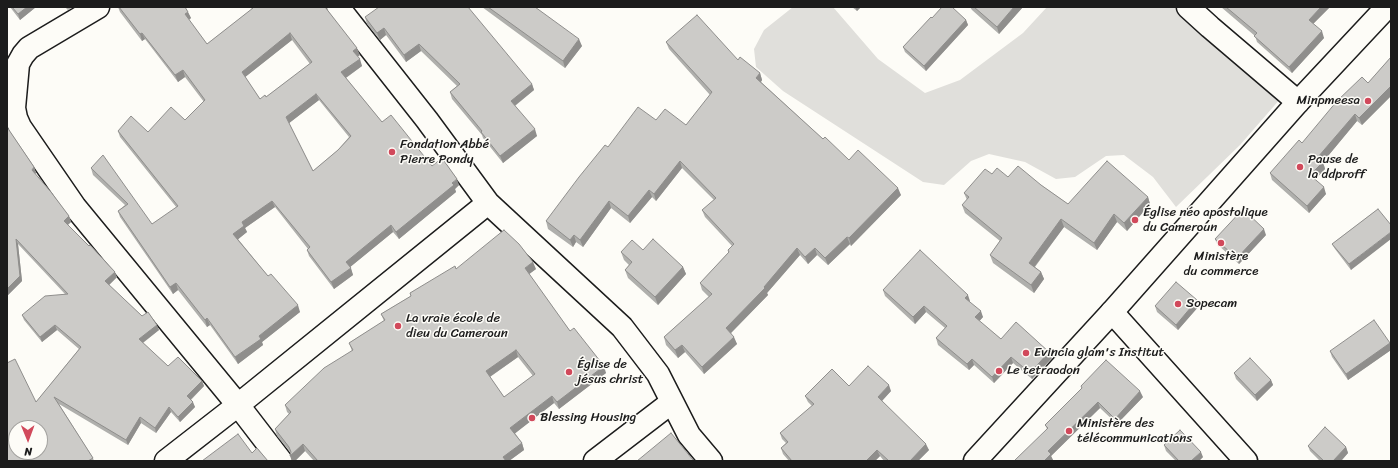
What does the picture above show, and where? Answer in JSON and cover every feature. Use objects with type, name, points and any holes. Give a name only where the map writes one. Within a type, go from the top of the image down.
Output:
[{"type":"street","points":[[98,7],[29,48],[23,55],[18,64],[14,108],[20,128],[75,207],[238,405],[281,461]]},
{"type":"street","points":[[338,7],[427,120],[488,203],[622,327],[658,374],[689,435],[711,461]]},
{"type":"street","points":[[1188,7],[1298,102]]},
{"type":"street","points":[[975,461],[1112,312],[1298,102],[1387,7]]},
{"type":"street","points":[[166,461],[238,405],[488,203]]},
{"type":"street","points":[[1112,312],[1246,461]]},
{"type":"street","points":[[595,461],[672,402]]},
{"type":"shaded area","points":[[793,7],[833,7],[878,59],[925,93],[960,80],[1023,33],[1047,7],[1176,7],[1238,57],[1281,98],[1240,145],[1176,207],[1153,177],[1124,155],[1106,156],[1075,177],[1056,179],[1025,162],[989,154],[971,161],[944,185],[923,182],[783,91],[756,67],[754,49],[764,30]]},
{"type":"building","points":[[12,7],[27,7],[18,14]]},
{"type":"building","points":[[119,7],[185,7],[188,12],[185,14],[207,44],[253,8],[252,7],[325,7],[357,48],[353,51],[360,59],[341,72],[382,122],[391,115],[432,166],[442,158],[457,179],[452,183],[454,185],[396,232],[391,225],[346,262],[351,268],[331,282],[307,250],[310,247],[272,201],[242,222],[244,226],[233,234],[268,276],[271,274],[298,305],[259,336],[261,339],[235,357],[207,318],[205,320],[176,283],[170,287],[118,211],[128,204],[91,168],[103,155],[152,224],[178,206],[118,131],[131,116],[148,132],[171,107],[185,120],[205,100],[183,70],[175,75],[142,33],[140,34]],"holes":[[[290,33],[312,62],[266,97],[265,95],[260,99],[242,72]],[[316,94],[351,136],[338,150],[313,171],[286,117]]]},
{"type":"building","points":[[379,7],[468,7],[532,84],[511,101],[535,129],[500,156],[481,132],[482,131],[450,92],[460,84],[419,44],[404,55],[384,28],[377,33],[365,17]]},
{"type":"building","points":[[488,7],[535,7],[579,39],[563,61]]},
{"type":"building","points":[[942,7],[952,7],[966,20],[924,66],[903,47]]},
{"type":"building","points":[[974,7],[1014,7],[997,27]]},
{"type":"building","points":[[1226,7],[1321,7],[1309,20],[1322,31],[1289,67],[1254,36],[1257,33]]},
{"type":"building","points":[[697,15],[738,60],[740,57],[760,73],[756,78],[823,139],[825,137],[849,160],[858,150],[898,188],[849,238],[847,237],[825,258],[815,248],[805,257],[797,248],[764,287],[765,288],[726,328],[734,337],[702,367],[682,345],[675,350],[664,337],[712,294],[700,283],[729,252],[728,250],[734,244],[702,210],[716,198],[680,161],[654,194],[649,190],[628,216],[609,201],[580,240],[574,235],[570,240],[546,221],[579,177],[605,145],[608,147],[638,107],[656,120],[665,109],[686,125],[712,92],[666,42]]},
{"type":"building","points":[[1391,57],[1391,86],[1359,118],[1355,114],[1318,157],[1323,162],[1310,175],[1324,187],[1307,206],[1270,173],[1299,140],[1302,143],[1337,101],[1362,77],[1368,83]]},
{"type":"building","points":[[7,127],[34,167],[32,170],[69,216],[64,221],[89,246],[90,245],[115,272],[105,281],[142,316],[148,312],[157,325],[139,339],[168,366],[178,357],[202,381],[187,396],[193,402],[178,417],[169,407],[155,428],[140,417],[126,440],[54,397],[93,458],[88,461],[7,461],[7,363],[15,359],[36,402],[81,347],[55,325],[40,337],[22,315],[45,296],[68,294],[16,239],[20,276],[7,289]]},
{"type":"building","points":[[1107,161],[1148,197],[1124,223],[1114,214],[1094,243],[1061,219],[1029,263],[1041,272],[1031,285],[990,255],[1002,238],[962,205],[969,197],[964,193],[985,169],[992,174],[997,168],[1008,177],[1018,166],[1041,185],[1068,204]]},
{"type":"building","points":[[1243,209],[1264,229],[1237,258],[1215,239]]},
{"type":"building","points":[[1378,209],[1391,225],[1391,232],[1349,264],[1332,244]]},
{"type":"building","points":[[504,230],[519,244],[533,262],[525,268],[570,331],[574,328],[604,366],[557,402],[552,396],[510,428],[522,443],[503,457],[506,461],[318,461],[303,444],[290,456],[291,452],[289,447],[275,429],[291,412],[285,405],[324,368],[353,350],[349,343],[385,320],[381,314],[411,296],[410,293],[455,266],[456,269]],"holes":[[[516,350],[535,374],[504,397],[486,371]]]},
{"type":"building","points":[[653,239],[683,267],[655,297],[625,270],[632,262],[621,252],[632,240],[643,250]]},
{"type":"building","points":[[920,250],[968,295],[965,298],[981,311],[975,317],[1001,339],[1016,322],[1049,352],[1030,373],[1011,357],[992,377],[972,359],[967,364],[936,338],[947,326],[924,306],[913,317],[883,290]]},
{"type":"building","points":[[1176,282],[1197,300],[1176,325],[1155,306]]},
{"type":"building","points":[[1374,320],[1390,343],[1346,374],[1330,351]]},
{"type":"building","points":[[1250,358],[1271,380],[1255,395],[1234,373]]},
{"type":"building","points":[[1106,360],[1140,391],[1115,419],[1098,402],[1048,451],[1051,454],[1044,461],[1014,461],[1048,428],[1045,425],[1082,388],[1081,386]]},
{"type":"building","points":[[868,366],[889,385],[878,397],[926,444],[910,461],[889,461],[877,450],[866,461],[792,461],[781,448],[788,442],[780,433],[814,404],[805,396],[832,369],[849,386]]},
{"type":"building","points":[[1325,427],[1346,447],[1333,461],[1324,461],[1308,446]]},
{"type":"building","points":[[1180,430],[1201,452],[1191,461],[1179,461],[1164,445]]},
{"type":"building","points":[[671,433],[693,461],[637,461]]},
{"type":"building","points":[[238,434],[252,453],[257,448],[268,461],[202,461]]},
{"type":"place","name":"Minpmeesa","points":[[1368,101]]},
{"type":"place","name":"Fondation Abbé Pierre Pondy","points":[[392,152]]},
{"type":"place","name":"Pause de la ddproff","points":[[1300,167]]},
{"type":"place","name":"Église néo apostolique du Cameroun","points":[[1135,220]]},
{"type":"place","name":"Ministère du commerce","points":[[1221,243]]},
{"type":"place","name":"Sopecam","points":[[1178,304]]},
{"type":"place","name":"La vraie école de dieu du Cameroun","points":[[398,326]]},
{"type":"place","name":"Evincia glam's Institut","points":[[1026,353]]},
{"type":"place","name":"Le tetraodon","points":[[999,371]]},
{"type":"place","name":"Église de jésus christ","points":[[569,372]]},
{"type":"place","name":"Blessing Housing","points":[[532,418]]},
{"type":"place","name":"Ministère des télécommunications","points":[[1069,431]]}]
